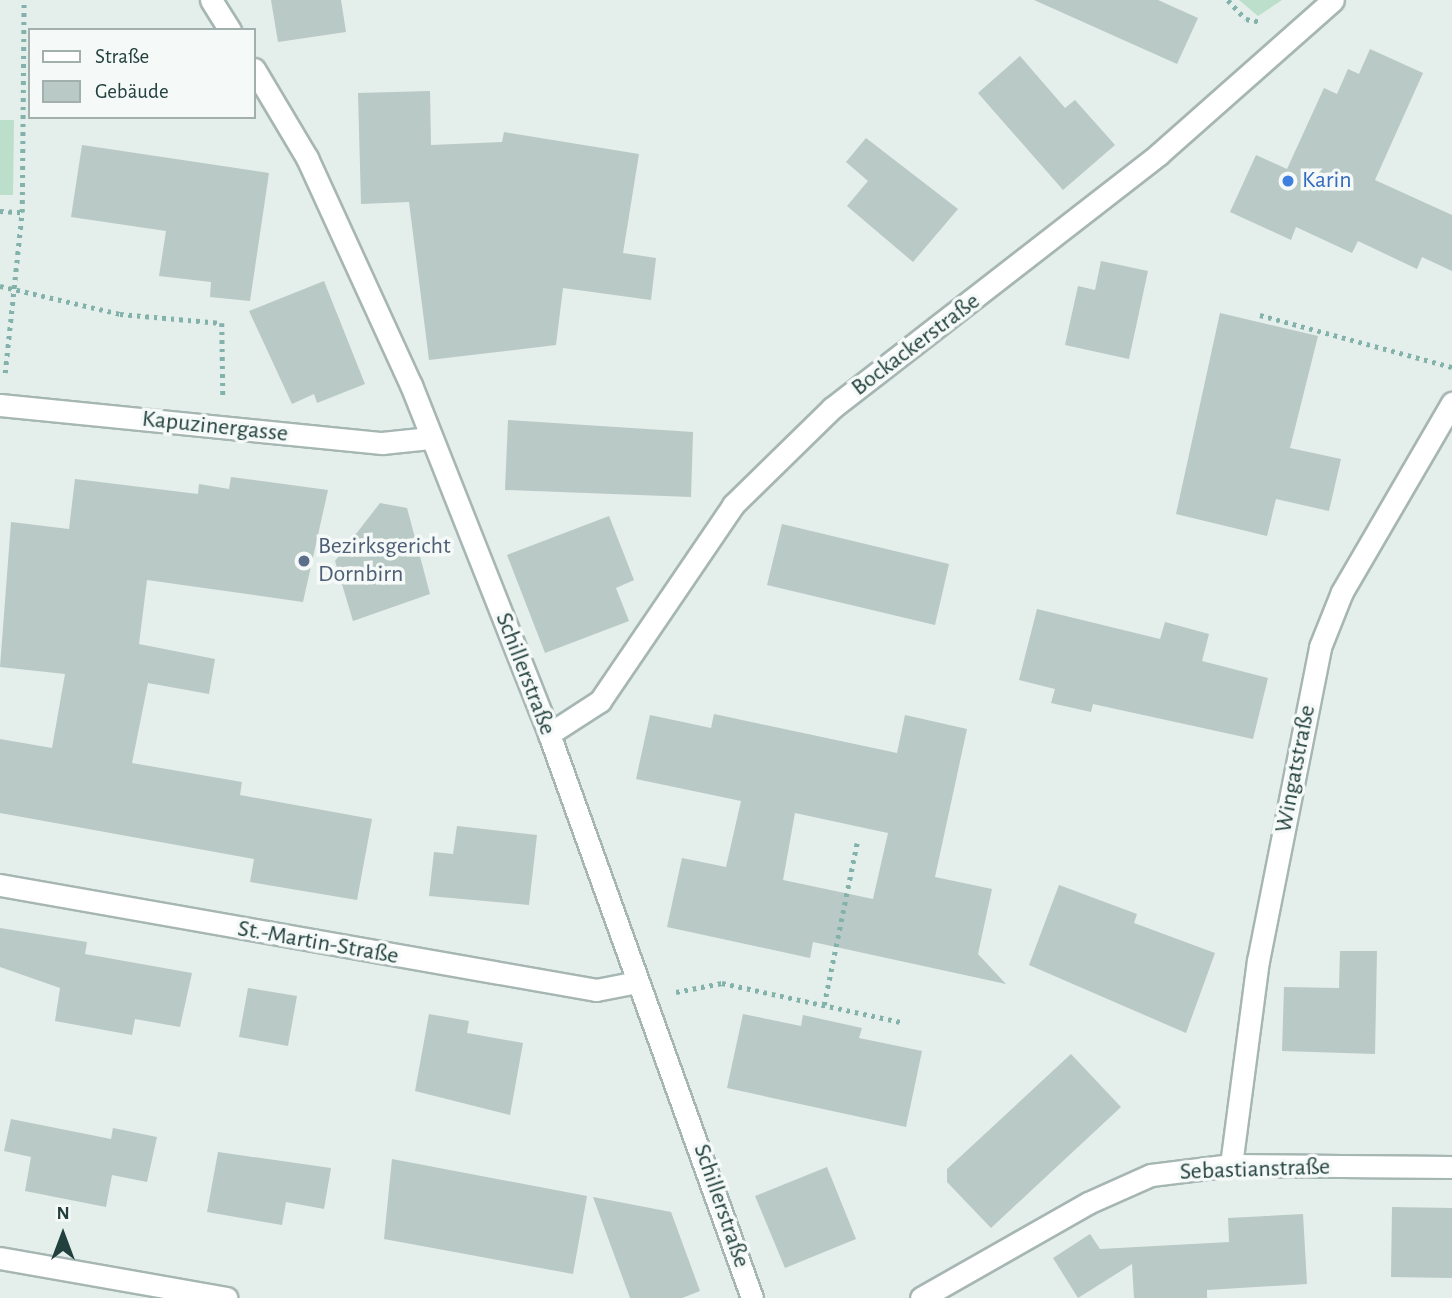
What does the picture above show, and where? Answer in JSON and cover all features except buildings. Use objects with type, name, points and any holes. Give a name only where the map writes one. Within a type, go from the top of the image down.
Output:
[{"type":"street","points":[[211,0],[229,28]]},
{"type":"street","name":"Bockackerstraße","points":[[549,734],[600,701],[733,505],[832,408],[1149,162],[1333,0]]},
{"type":"street","name":"Schillerstraße","points":[[256,72],[307,158],[430,439],[549,734],[752,1298]]},
{"type":"street","name":"Wingatstraße","points":[[1231,1165],[1258,961],[1320,647],[1342,592],[1452,403]]},
{"type":"street","name":"Kapuzinergasse","points":[[1,405],[382,443],[430,439]]},
{"type":"street","name":"St.-Martin-Straße","points":[[0,885],[596,990],[637,982]]},
{"type":"street","name":"Sebastianstraße","points":[[921,1298],[1088,1203],[1151,1175],[1231,1165],[1452,1167]]},
{"type":"street","points":[[0,1258],[227,1298]]},
{"type":"path","points":[[1,405],[22,212],[24,0]]},
{"type":"path","points":[[1228,0],[1247,19],[1271,18]]},
{"type":"path","points":[[0,211],[22,212]]},
{"type":"path","points":[[0,286],[14,287],[120,314],[222,323],[223,427]]},
{"type":"path","points":[[1260,315],[1452,367]]},
{"type":"path","points":[[824,1005],[858,843]]},
{"type":"path","points":[[667,995],[722,983],[901,1022]]},
{"type":"green space","points":[[1239,0],[1282,0],[1258,16]]},
{"type":"green space","points":[[0,120],[14,120],[13,195],[0,195]]},
{"type":"place","name":"Karin","points":[[1288,181]]},
{"type":"place","name":"Bezirksgericht Dornbirn","points":[[304,561]]}]
